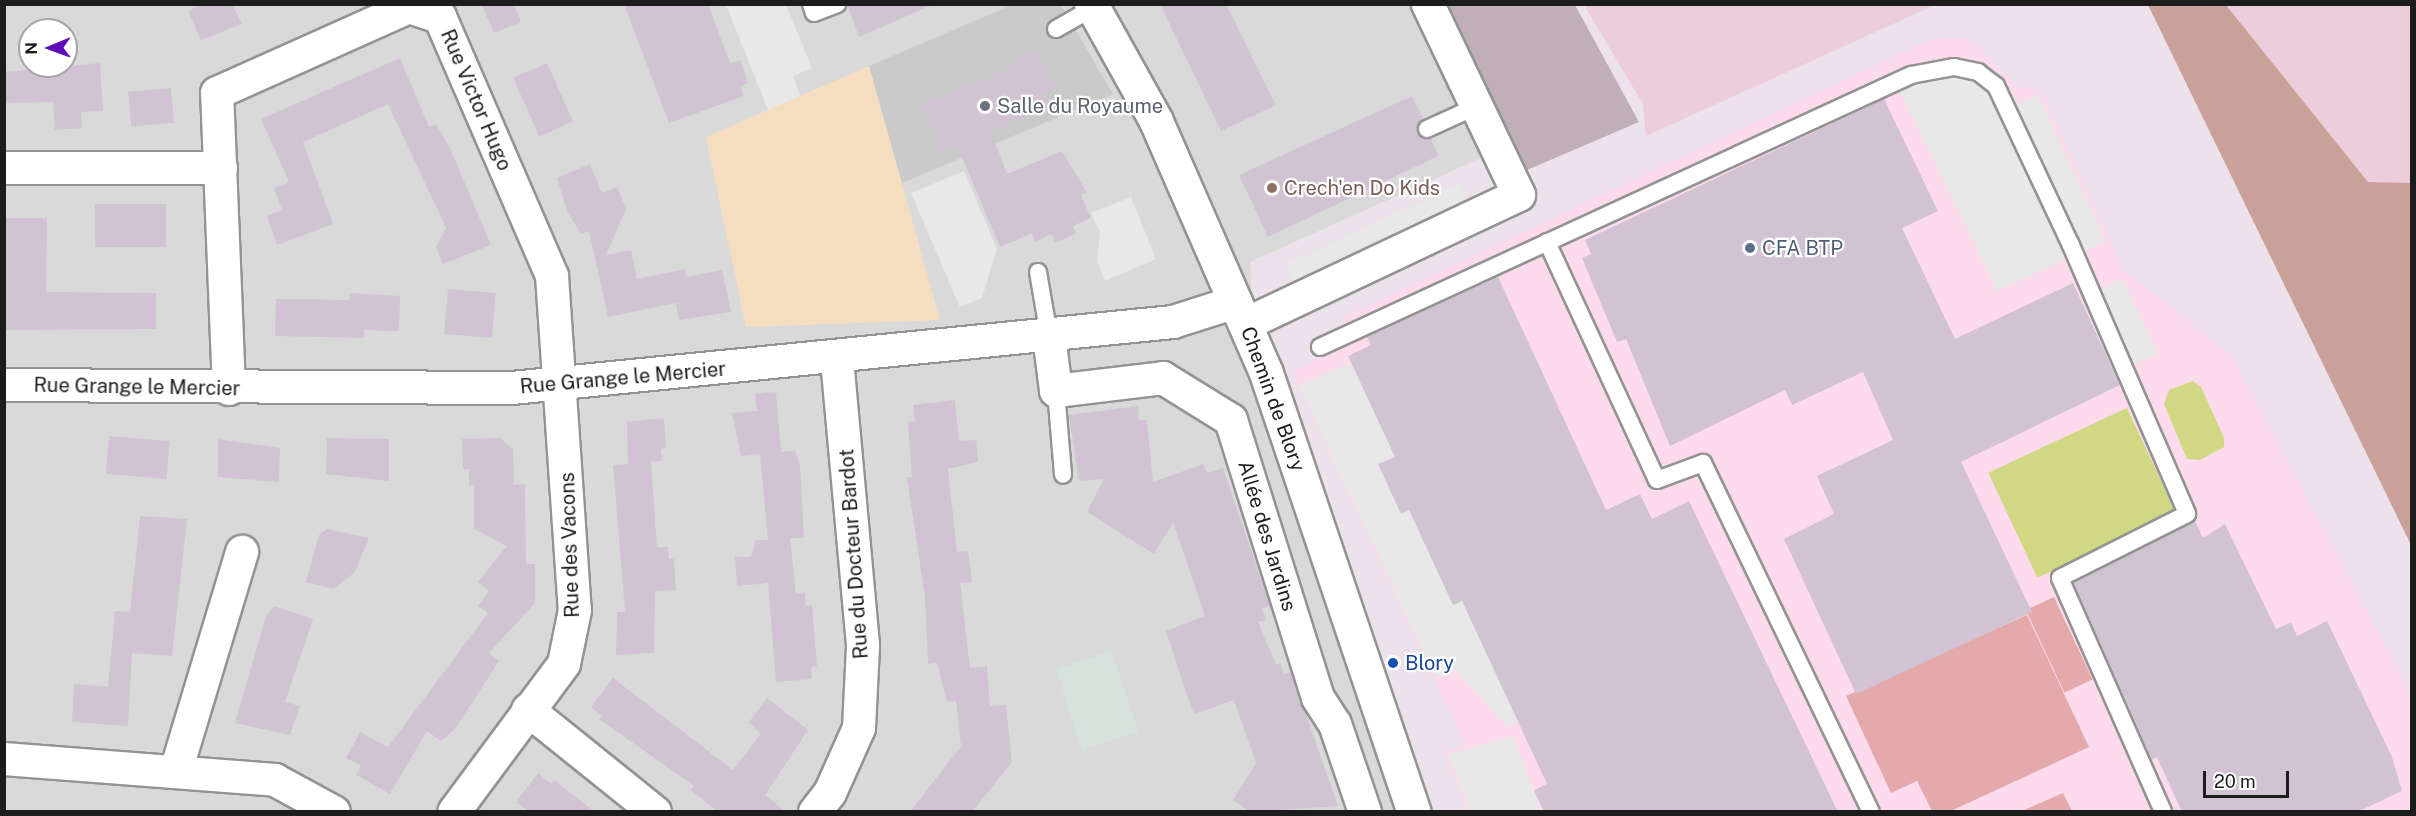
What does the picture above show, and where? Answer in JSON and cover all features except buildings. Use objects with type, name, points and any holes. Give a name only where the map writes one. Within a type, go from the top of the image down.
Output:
[{"type":"street","points":[[1428,4],[1477,106]]},
{"type":"street","name":"Chemin de Blory","points":[[1092,6],[1156,121],[1241,313],[1414,812]]},
{"type":"street","name":"Rue Victor Hugo","points":[[229,389],[217,93],[409,7],[440,17],[552,276],[561,385]]},
{"type":"street","name":"Rue Grange le Mercier","points":[[4,385],[229,389],[561,385],[1049,336],[1241,313],[1519,195],[1477,106]]},
{"type":"street","points":[[4,168],[221,168]]},
{"type":"street","points":[[1049,336],[1056,391]]},
{"type":"street","name":"Rue du Docteur Bardot","points":[[815,812],[830,793],[859,728],[863,645],[837,358]]},
{"type":"street","name":"Allée des Jardins","points":[[1056,391],[1163,378],[1231,420],[1318,698],[1335,724],[1365,812]]},
{"type":"street","name":"Rue des Vacons","points":[[454,812],[564,664],[572,642],[561,385]]},
{"type":"street","points":[[176,771],[242,552]]},
{"type":"street","points":[[528,710],[655,812]]},
{"type":"street","points":[[4,759],[275,780],[334,812]]},
{"type":"lane","points":[[811,4],[814,13],[837,4]]},
{"type":"lane","points":[[1056,29],[1092,6]]},
{"type":"lane","points":[[1320,347],[1911,75],[1954,67],[1978,72],[1996,86],[2077,256],[2187,514],[2060,578],[2163,812]]},
{"type":"lane","points":[[1427,129],[1477,106]]},
{"type":"lane","points":[[1547,242],[1657,480],[1702,463],[1871,812]]},
{"type":"lane","points":[[1038,272],[1049,336]]},
{"type":"lane","points":[[1056,391],[1063,475]]},
{"type":"shaded area","points":[[5,5],[1566,5],[1616,97],[1250,262],[1254,344],[1414,811],[5,812]]},
{"type":"shaded area","points":[[726,5],[786,5],[812,68],[793,76],[800,96],[768,110]]},
{"type":"shaded area","points":[[1012,5],[1061,5],[1113,94],[902,183],[869,66]]},
{"type":"shaded area","points":[[1448,5],[1575,5],[1639,122],[1527,170]]},
{"type":"shaded area","points":[[1584,5],[1935,5],[1646,136],[1643,104]]},
{"type":"shaded area","points":[[2148,5],[2226,5],[2368,182],[2411,183],[2411,545]]},
{"type":"shaded area","points":[[2226,5],[2411,5],[2411,183],[2368,182]]},
{"type":"shaded area","points":[[1968,38],[2018,87],[2040,89],[2124,270],[2231,355],[2411,694],[2411,811],[1467,811],[1445,753],[1465,745],[1292,372],[1356,341],[1344,317],[1931,39]]},
{"type":"shaded area","points":[[1935,59],[1961,60],[1995,72],[2019,104],[2038,95],[2106,241],[2081,253],[2099,290],[2122,278],[2158,354],[2118,371],[2068,258],[1997,291],[1890,71]]},
{"type":"shaded area","points":[[869,66],[940,320],[746,327],[706,137]]},
{"type":"shaded area","points":[[964,171],[997,249],[982,298],[960,307],[911,193]]},
{"type":"shaded area","points":[[1459,184],[1469,205],[1297,285],[1287,264]]},
{"type":"shaded area","points":[[1131,197],[1156,259],[1105,281],[1097,261],[1100,232],[1091,213]]},
{"type":"shaded area","points":[[1360,359],[1527,718],[1508,727],[1456,670],[1436,678],[1299,385]]},
{"type":"shaded area","points":[[2054,597],[2092,679],[2064,693],[2026,610]]},
{"type":"shaded area","points":[[2027,615],[2089,747],[1951,811],[1932,811],[1917,781],[1891,793],[1846,696]]},
{"type":"shaded area","points":[[1112,651],[1138,732],[1082,750],[1056,669]]},
{"type":"shaded area","points":[[1513,736],[1541,811],[1470,811],[1448,754]]},
{"type":"shaded area","points":[[2063,793],[2072,811],[2022,811]]},
{"type":"green space","points":[[2193,381],[2201,387],[2224,438],[2224,447],[2200,460],[2187,459],[2164,404],[2169,390]]},
{"type":"green space","points":[[2127,408],[2176,513],[2037,578],[1988,473]]},
{"type":"place","name":"Salle du Royaume","points":[[985,106]]},
{"type":"place","name":"Crech'en Do Kids","points":[[1272,188]]},
{"type":"place","name":"CFA BTP","points":[[1750,248]]},
{"type":"place","name":"Blory","points":[[1393,663]]}]
